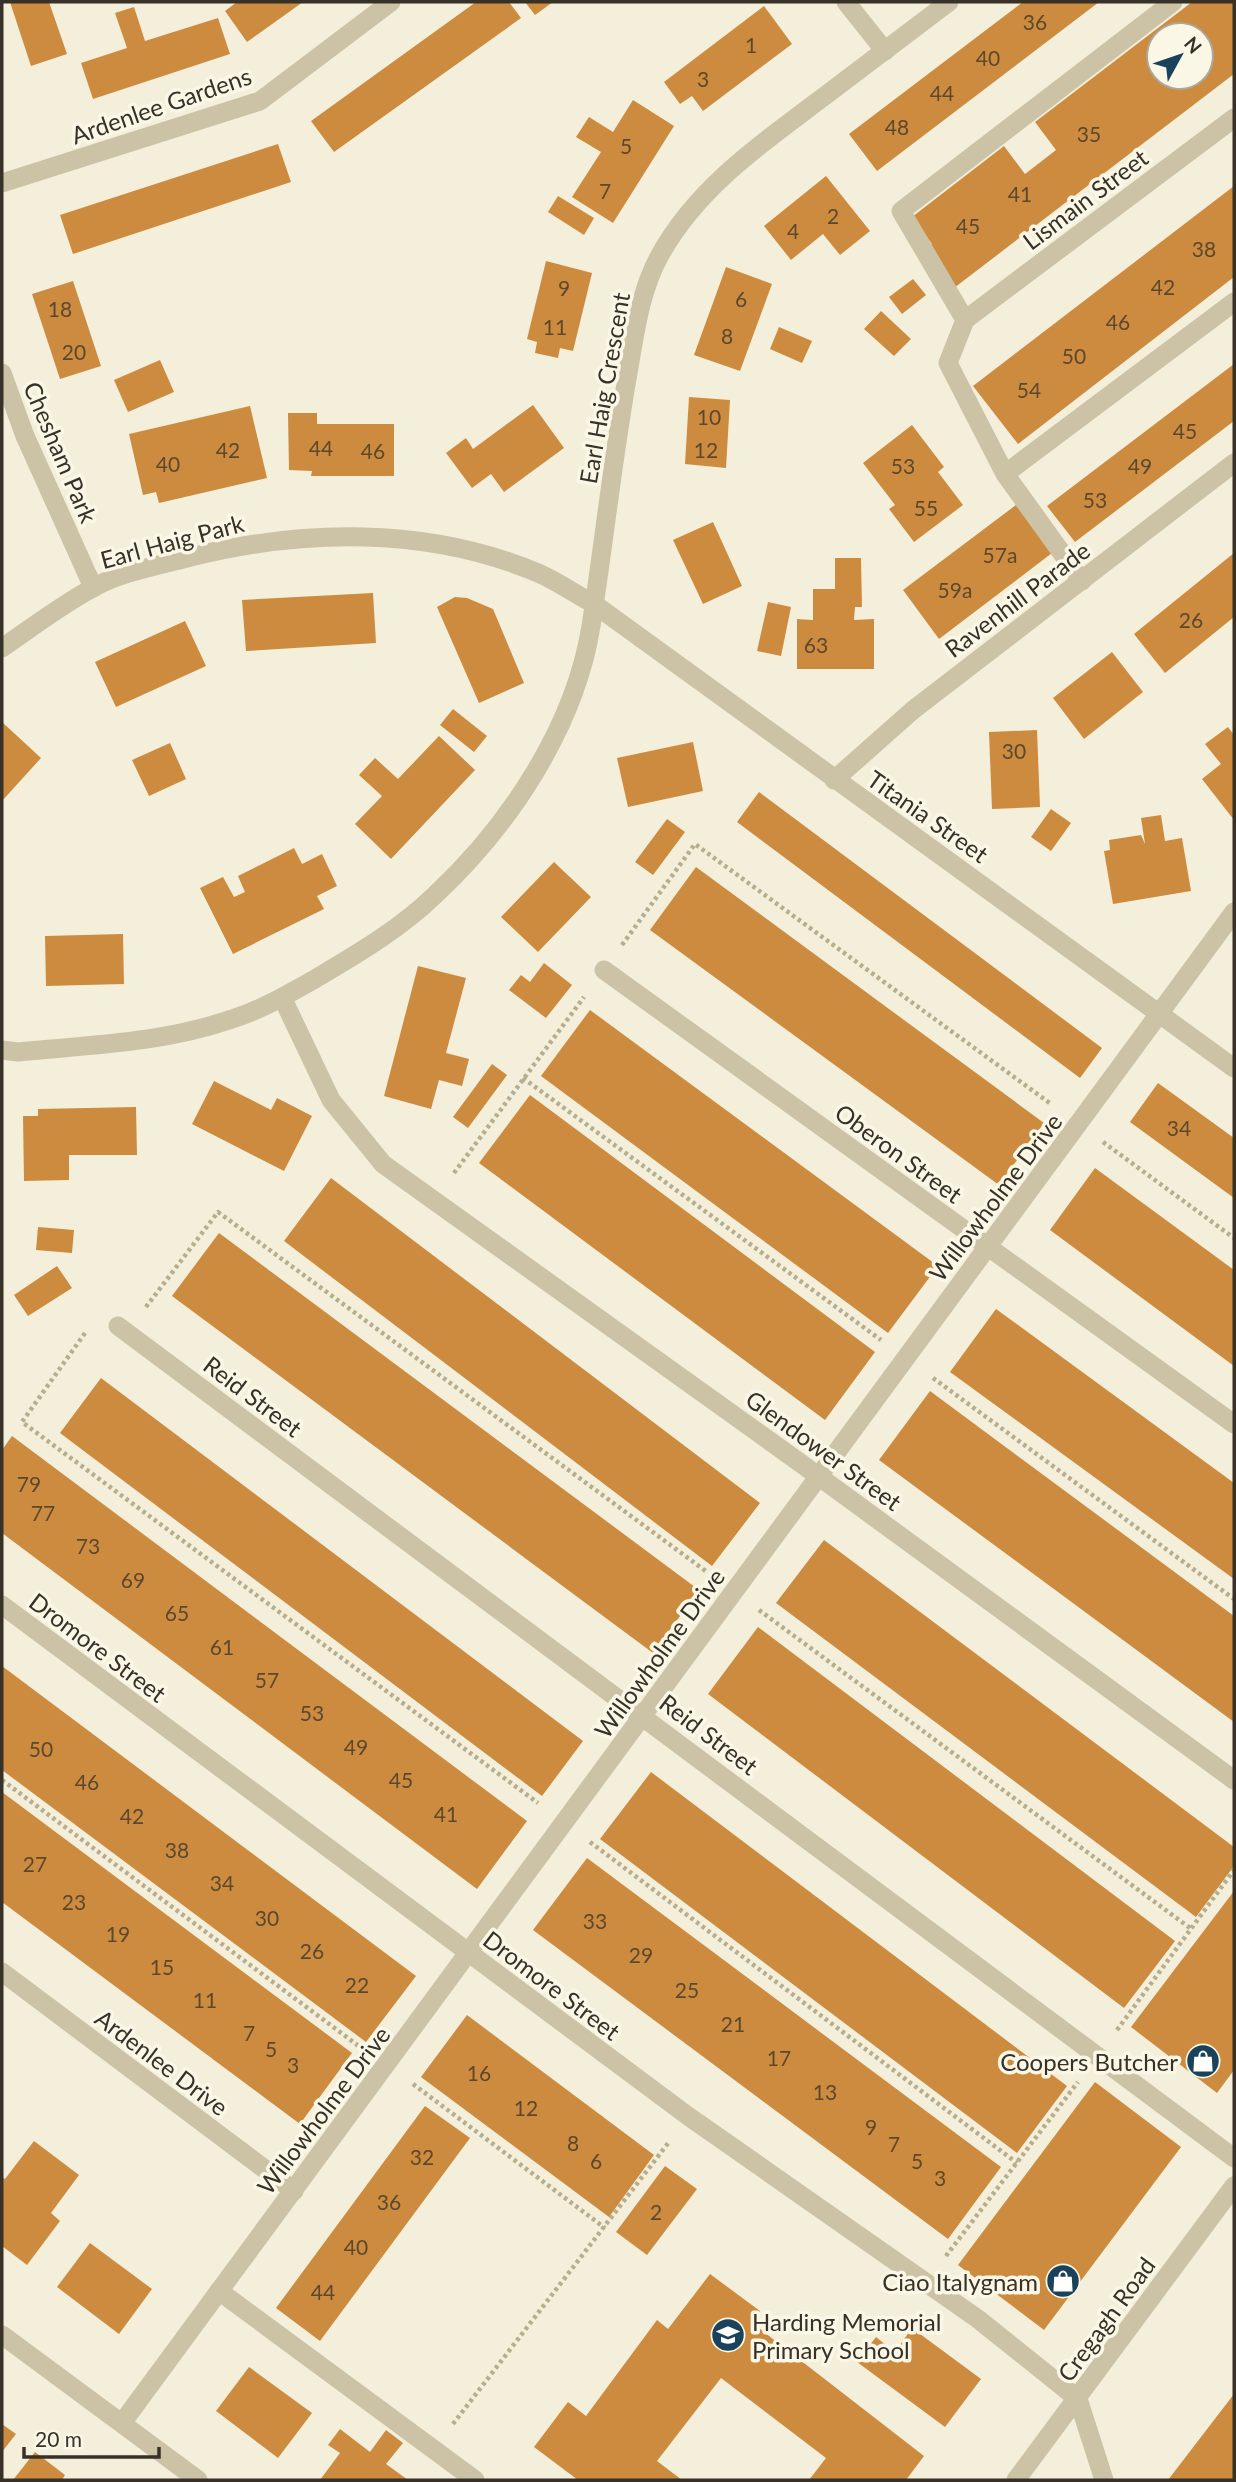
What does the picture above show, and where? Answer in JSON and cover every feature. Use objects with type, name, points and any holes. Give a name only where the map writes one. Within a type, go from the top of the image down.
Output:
[{"type":"street","name":"Ardenlee Gardens","points":[[2,181],[260,101],[391,2]]},
{"type":"street","points":[[846,2],[885,51]]},
{"type":"street","name":"Earl Haig Crescent","points":[[594,604],[620,419],[647,282],[661,253],[701,199],[726,172],[949,2]]},
{"type":"street","points":[[1082,581],[1005,474],[948,363],[965,320],[901,211],[1173,2]]},
{"type":"street","name":"Lismain Street","points":[[965,320],[1234,118]]},
{"type":"street","points":[[1005,474],[1234,302]]},
{"type":"street","name":"Chesham Park","points":[[2,373],[25,436],[93,587]]},
{"type":"street","name":"Ravenhill Parade","points":[[834,780],[913,710],[1234,463]]},
{"type":"street","name":"Earl Haig Park","points":[[2,648],[93,587],[163,564],[237,545],[326,535],[390,538],[483,555],[538,573],[594,604]]},
{"type":"street","points":[[2,1050],[18,1052],[142,1041],[231,1020],[282,997],[386,936],[433,897],[479,850],[513,804],[550,743],[576,687],[594,604]]},
{"type":"street","name":"Titania Street","points":[[594,604],[1234,1068]]},
{"type":"street","name":"Willowholme Drive","points":[[122,2423],[1162,1014],[1234,912]]},
{"type":"street","name":"Oberon Street","points":[[604,970],[1234,1424]]},
{"type":"street","name":"Glendower Street","points":[[282,997],[331,1100],[383,1164],[432,1202],[820,1477],[1234,1780]]},
{"type":"street","name":"Reid Street","points":[[118,1326],[1234,2158]]},
{"type":"street","name":"Dromore Street","points":[[2,1605],[688,2116],[926,2281],[1078,2399]]},
{"type":"street","name":"Ardenlee Drive","points":[[2,1972],[293,2191]]},
{"type":"street","name":"Cregagh Road","points":[[1016,2480],[1234,2186]]},
{"type":"street","points":[[219,2291],[475,2480]]},
{"type":"street","points":[[2,2335],[198,2480]]},
{"type":"street","points":[[1078,2399],[1104,2480]]},
{"type":"path","points":[[432,1202],[695,844],[1234,1238]]},
{"type":"path","points":[[1017,2163],[565,1823],[22,1422],[86,1332],[118,1326],[150,1304],[218,1212],[1190,1928]]},
{"type":"path","points":[[2,1780],[605,2228]]},
{"type":"path","points":[[926,2281],[1098,2055],[1234,1870]]},
{"type":"path","points":[[434,2449],[688,2116]]},
{"type":"building","points":[[10,2],[49,2],[67,54],[31,66]]},
{"type":"building","points":[[237,2],[303,2],[247,42],[225,11]]},
{"type":"building","points":[[476,2],[509,2],[521,18],[334,152],[311,121]]},
{"type":"building","points":[[525,2],[553,2],[535,15]]},
{"type":"building","points":[[1023,2],[1099,2],[877,171],[849,134]]},
{"type":"building","points":[[1192,2],[1234,2],[1234,74],[1215,89],[1215,21],[1167,21]]},
{"type":"building","points":[[764,6],[792,44],[703,111],[692,96],[680,104],[664,82]]},
{"type":"building","points":[[134,7],[145,41],[218,18],[230,54],[93,99],[81,63],[127,48],[115,13]]},
{"type":"building","points":[[1145,38],[1145,91],[1212,91],[954,288],[924,249],[932,244],[912,217],[1004,146],[1025,174],[1056,150],[1035,122]]},
{"type":"building","points":[[633,100],[674,126],[613,223],[572,197],[601,152],[576,137],[589,117],[613,132]]},
{"type":"building","points":[[278,144],[291,182],[73,254],[60,215]]},
{"type":"building","points":[[826,176],[870,231],[840,255],[823,234],[791,260],[764,226]]},
{"type":"building","points":[[1234,186],[1234,277],[1018,444],[973,386]]},
{"type":"building","points":[[558,196],[594,218],[584,235],[548,212]]},
{"type":"building","points":[[546,261],[592,273],[573,351],[560,348],[558,358],[535,353],[537,342],[527,339]]},
{"type":"building","points":[[726,267],[772,284],[740,371],[694,355]]},
{"type":"building","points":[[913,279],[926,295],[902,314],[889,297]]},
{"type":"building","points":[[73,281],[101,366],[60,379],[32,294]]},
{"type":"building","points":[[881,311],[911,339],[894,356],[864,329]]},
{"type":"building","points":[[779,327],[812,341],[802,363],[770,349]]},
{"type":"building","points":[[160,360],[174,392],[128,412],[114,380]]},
{"type":"building","points":[[1234,364],[1234,421],[1075,542],[1047,506]]},
{"type":"building","points":[[689,397],[730,400],[726,468],[685,464]]},
{"type":"building","points":[[533,405],[564,448],[504,492],[491,474],[472,488],[446,453],[466,438],[473,449]]},
{"type":"building","points":[[250,406],[267,478],[159,503],[156,492],[143,495],[129,434]]},
{"type":"building","points":[[288,413],[317,413],[317,424],[394,424],[394,476],[311,476],[312,471],[289,470]]},
{"type":"building","points":[[912,425],[944,467],[938,472],[963,505],[914,542],[889,509],[895,505],[863,463]]},
{"type":"building","points":[[1016,505],[1052,553],[939,639],[903,590]]},
{"type":"building","points":[[713,522],[742,586],[703,604],[673,540]]},
{"type":"building","points":[[1234,553],[1234,617],[1165,673],[1134,634]]},
{"type":"building","points":[[835,558],[861,558],[862,607],[855,607],[854,620],[874,619],[874,669],[797,669],[797,619],[813,620],[813,589],[835,589]]},
{"type":"building","points":[[373,593],[376,643],[246,651],[242,600]]},
{"type":"building","points":[[455,597],[467,598],[493,609],[524,683],[479,703],[437,607]]},
{"type":"building","points":[[768,602],[791,607],[781,656],[757,651]]},
{"type":"building","points":[[185,621],[206,666],[116,707],[95,662]]},
{"type":"building","points":[[1112,652],[1143,692],[1084,739],[1053,698]]},
{"type":"building","points":[[453,709],[487,736],[474,752],[440,725]]},
{"type":"building","points":[[2,722],[41,758],[2,801]]},
{"type":"building","points":[[1228,727],[1234,735],[1234,820],[1202,779],[1221,764],[1205,744]]},
{"type":"building","points":[[1037,730],[1040,807],[992,809],[989,732]]},
{"type":"building","points":[[439,736],[475,770],[391,859],[355,824],[382,796],[359,775],[375,758],[398,779]]},
{"type":"building","points":[[693,742],[703,791],[628,807],[617,758]]},
{"type":"building","points":[[170,743],[186,779],[149,796],[132,760]]},
{"type":"building","points":[[759,792],[1102,1048],[1080,1078],[737,822]]},
{"type":"building","points":[[1051,809],[1071,823],[1051,851],[1031,837]]},
{"type":"building","points":[[1161,815],[1165,841],[1182,838],[1191,891],[1113,904],[1104,851],[1110,850],[1109,840],[1141,835],[1145,844],[1141,818]]},
{"type":"building","points":[[667,819],[685,832],[653,875],[635,862]]},
{"type":"building","points":[[294,848],[302,864],[322,854],[337,886],[317,896],[324,909],[233,954],[200,888],[223,877],[234,897],[245,892],[238,876]]},
{"type":"building","points":[[554,862],[591,897],[538,952],[501,917]]},
{"type":"building","points":[[696,867],[1044,1123],[999,1185],[650,930]]},
{"type":"building","points":[[123,934],[124,984],[46,986],[45,936]]},
{"type":"building","points":[[544,963],[572,985],[546,1018],[509,990],[521,975],[530,982]]},
{"type":"building","points":[[418,966],[466,978],[446,1053],[469,1059],[462,1086],[439,1080],[431,1109],[384,1096]]},
{"type":"building","points":[[590,1010],[938,1266],[888,1333],[541,1076]]},
{"type":"building","points":[[492,1064],[507,1075],[468,1128],[453,1117]]},
{"type":"building","points":[[214,1081],[271,1110],[277,1098],[312,1116],[284,1171],[192,1124]]},
{"type":"building","points":[[1158,1083],[1234,1138],[1234,1198],[1130,1122]]},
{"type":"building","points":[[530,1095],[875,1352],[825,1420],[479,1163]]},
{"type":"building","points":[[136,1107],[137,1155],[69,1155],[69,1180],[24,1181],[23,1116],[38,1116],[38,1109]]},
{"type":"building","points":[[1095,1168],[1234,1270],[1234,1366],[1050,1230]]},
{"type":"building","points":[[331,1178],[760,1503],[712,1566],[284,1241]]},
{"type":"building","points":[[38,1227],[74,1230],[72,1253],[36,1250]]},
{"type":"building","points":[[219,1233],[699,1590],[653,1653],[172,1296]]},
{"type":"building","points":[[57,1266],[72,1288],[28,1316],[14,1295]]},
{"type":"building","points":[[996,1309],[1234,1483],[1234,1579],[950,1372]]},
{"type":"building","points":[[101,1378],[583,1741],[542,1796],[60,1433]]},
{"type":"building","points":[[930,1391],[1234,1616],[1234,1722],[879,1460]]},
{"type":"building","points":[[12,1436],[527,1821],[477,1889],[2,1533],[2,1450]]},
{"type":"building","points":[[824,1540],[1234,1847],[1234,1866],[1196,1917],[776,1603]]},
{"type":"building","points":[[758,1627],[1175,1941],[1124,2008],[708,1694]]},
{"type":"building","points":[[2,1666],[416,1976],[366,2042],[2,1770]]},
{"type":"building","points":[[651,1772],[1067,2086],[1017,2153],[600,1839]]},
{"type":"building","points":[[2,1792],[352,2053],[300,2124],[2,1902]]},
{"type":"building","points":[[587,1858],[1001,2167],[948,2239],[533,1930]]},
{"type":"building","points":[[1234,1891],[1234,2070],[1217,2093],[1131,2027]]},
{"type":"building","points":[[467,2015],[654,2155],[609,2217],[421,2077]]},
{"type":"building","points":[[1095,2082],[1181,2147],[1044,2330],[958,2265]]},
{"type":"building","points":[[425,2106],[470,2138],[320,2341],[276,2308]]},
{"type":"building","points":[[34,2141],[79,2175],[51,2213],[60,2221],[27,2265],[2,2246],[2,2177],[5,2179]]},
{"type":"building","points":[[665,2166],[697,2189],[647,2255],[616,2232]]},
{"type":"building","points":[[90,2243],[152,2289],[119,2334],[57,2287]]},
{"type":"building","points":[[710,2274],[760,2311],[751,2322],[924,2456],[906,2480],[809,2480],[826,2458],[721,2378],[657,2461],[682,2480],[578,2480],[534,2447],[568,2402],[586,2416],[657,2320],[668,2329]]},
{"type":"building","points":[[912,2328],[981,2379],[945,2427],[857,2362],[876,2337],[895,2352]]},
{"type":"building","points":[[249,2367],[312,2413],[278,2458],[216,2411]]},
{"type":"building","points":[[1234,2394],[1234,2480],[1168,2480]]},
{"type":"building","points":[[2,2424],[16,2434],[2,2452]]},
{"type":"building","points":[[340,2429],[370,2452],[386,2430],[403,2443],[386,2464],[408,2480],[320,2480],[340,2453],[328,2445]]},
{"type":"building","points":[[35,2452],[65,2475],[62,2480],[13,2480]]},
{"type":"place","name":"Coopers Butcher","points":[[1203,2061]]},
{"type":"place","name":"Ciao Italygnam","points":[[1063,2281]]},
{"type":"place","name":"Harding Memorial Primary School","points":[[728,2335]]}]
